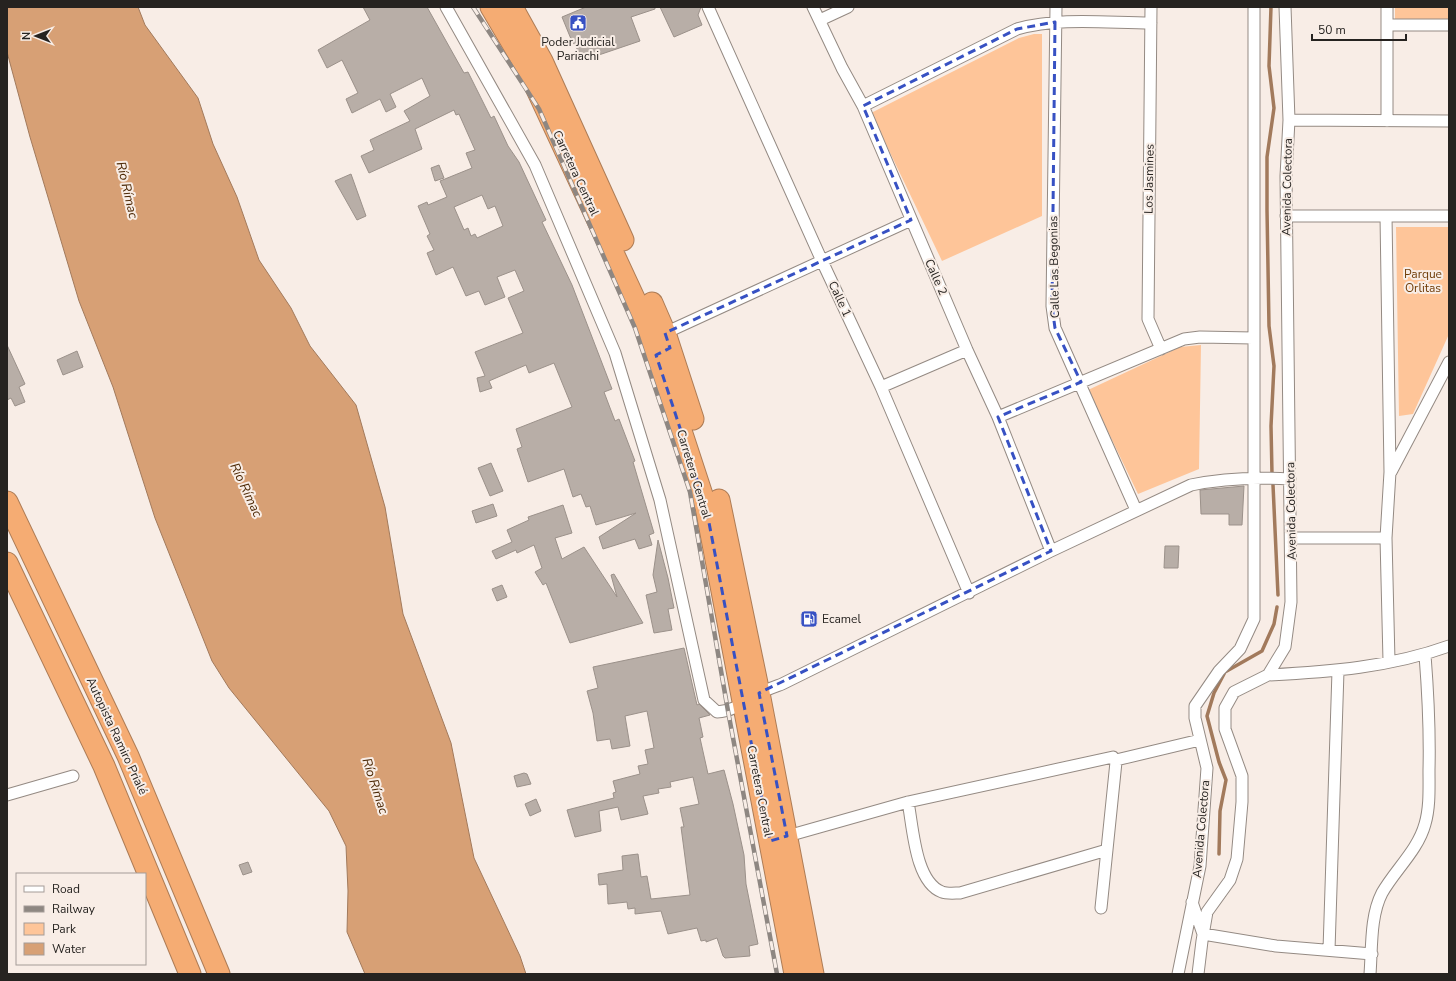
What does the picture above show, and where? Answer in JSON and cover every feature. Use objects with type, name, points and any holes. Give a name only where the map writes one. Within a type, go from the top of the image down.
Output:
[{"type":"highway","name":"Carretera Central","points":[[491,7],[527,68],[646,324],[664,345]]},
{"type":"highway","name":"Carretera Central","points":[[512,7],[542,61],[664,345],[706,507],[751,698],[778,839],[795,974]]},
{"type":"highway","name":"Autopista Ramiro Prialé","points":[[7,502],[128,756],[219,974]]},
{"type":"highway","name":"Autopista Ramiro Prialé","points":[[7,563],[104,766],[190,974]]},
{"type":"highway","name":"Carretera Central","points":[[778,839],[813,974]]},
{"type":"street","points":[[446,7],[535,165],[615,353],[660,500],[704,700],[717,712],[728,711],[751,698],[969,593],[1051,551],[1191,485],[1211,480],[1254,477],[1290,479]]},
{"type":"street","name":"Calle 1","points":[[708,7],[822,261],[881,387],[969,593]]},
{"type":"street","name":"Calle 2","points":[[813,7],[842,68],[863,106],[967,350],[998,417],[1051,551]]},
{"type":"street","points":[[820,20],[848,7]]},
{"type":"street","name":"Calle Las Begonias","points":[[1056,7],[1052,306],[1055,328],[1081,382],[1136,510]]},
{"type":"street","name":"Los Jasmines","points":[[1151,7],[1148,319],[1161,348]]},
{"type":"street","name":"Avenida Colectora","points":[[1178,974],[1200,866],[1207,768],[1195,718],[1195,706],[1219,671],[1240,649],[1254,619],[1254,7]]},
{"type":"street","name":"Avenida Colectora","points":[[1268,675],[1285,647],[1291,602],[1292,538],[1286,216],[1286,176],[1289,120],[1285,7]]},
{"type":"street","points":[[1386,7],[1386,120]]},
{"type":"street","points":[[863,106],[1017,29],[1033,24],[1056,22],[1151,23]]},
{"type":"street","points":[[1386,25],[1449,25]]},
{"type":"street","points":[[1289,120],[1449,121]]},
{"type":"street","points":[[1286,216],[1449,216]]},
{"type":"street","points":[[1386,216],[1390,472],[1386,538],[1389,661]]},
{"type":"street","points":[[664,345],[822,261],[911,220]]},
{"type":"street","points":[[998,417],[1184,339],[1200,337],[1253,338]]},
{"type":"street","points":[[881,387],[967,350]]},
{"type":"street","points":[[1390,472],[1449,364]]},
{"type":"street","points":[[1292,538],[1386,538]]},
{"type":"street","points":[[1198,974],[1207,912],[1230,880],[1237,852],[1242,802],[1242,776],[1224,729],[1225,708],[1234,692],[1268,675],[1338,671],[1425,655],[1449,646]]},
{"type":"street","points":[[1370,974],[1375,916],[1381,895],[1396,871],[1418,842],[1425,824],[1429,798],[1430,718],[1425,655]]},
{"type":"street","points":[[1329,950],[1338,671]]},
{"type":"street","points":[[778,839],[908,802],[1110,756],[1116,760],[1200,740]]},
{"type":"street","points":[[1101,908],[1116,760]]},
{"type":"street","points":[[7,795],[73,776]]},
{"type":"street","points":[[908,802],[920,868],[929,883],[942,892],[960,893],[1108,850]]},
{"type":"street","points":[[1192,901],[1203,934]]},
{"type":"street","points":[[1203,934],[1276,946],[1372,954]]},
{"type":"highlighted area","points":[[1055,22],[1052,306],[1055,328],[1081,382],[998,417],[1051,551],[759,693],[787,836],[770,841],[706,507],[656,355],[670,348],[665,333],[911,220],[863,106],[1017,29]]},
{"type":"green space","points":[[1395,7],[1449,7],[1449,19],[1395,19]]},
{"type":"green space","points":[[1034,34],[1042,34],[1042,216],[942,261],[871,113],[1019,38]]},
{"type":"green space","name":"Parque Orlitas","points":[[1396,227],[1449,227],[1449,334],[1413,414],[1399,416]]},
{"type":"green space","points":[[1201,345],[1199,469],[1138,494],[1088,390],[1180,347]]},
{"type":"water","name":"Río Rímac","points":[[7,7],[138,7],[145,25],[198,98],[213,144],[237,197],[259,260],[291,308],[310,346],[356,405],[385,507],[403,614],[451,743],[474,858],[520,956],[526,974],[365,974],[347,932],[348,891],[346,846],[329,811],[229,688],[212,661],[155,518],[113,387],[79,301],[30,137],[7,52]]},
{"type":"building","points":[[363,7],[427,7],[464,73],[468,72],[491,118],[494,116],[508,146],[519,162],[546,220],[542,222],[572,285],[612,389],[604,392],[615,421],[619,419],[635,461],[633,462],[654,533],[649,535],[652,545],[639,549],[635,539],[603,549],[599,537],[636,513],[596,525],[590,506],[586,507],[581,494],[573,497],[564,469],[528,482],[517,449],[522,447],[516,429],[572,407],[554,363],[529,373],[526,365],[489,381],[492,388],[480,392],[477,378],[485,376],[475,352],[523,333],[508,298],[524,291],[515,270],[497,277],[505,297],[485,305],[479,291],[466,296],[453,267],[436,275],[427,253],[434,250],[427,236],[430,234],[418,206],[427,202],[428,205],[447,197],[440,181],[472,168],[466,153],[475,150],[459,114],[456,115],[454,110],[415,129],[422,149],[369,173],[361,156],[374,150],[370,140],[410,121],[404,111],[430,96],[422,78],[390,94],[396,107],[386,112],[380,99],[352,113],[346,99],[358,93],[342,60],[327,68],[318,50],[370,20]],"holes":[[[482,195],[488,209],[495,206],[503,226],[477,238],[475,234],[471,236],[468,228],[464,230],[454,207]]]},
{"type":"building","points":[[586,7],[655,7],[655,9],[631,17],[640,41],[584,60],[571,39],[562,17]]},
{"type":"building","points":[[660,7],[701,7],[698,15],[702,25],[674,37]]},
{"type":"building","points":[[439,165],[444,178],[435,181],[431,168]]},
{"type":"building","points":[[351,174],[366,216],[357,220],[335,181]]},
{"type":"building","points":[[7,345],[25,384],[19,387],[25,402],[15,406],[11,398],[7,400]]},
{"type":"building","points":[[77,351],[83,367],[63,375],[57,360]]},
{"type":"building","points":[[491,463],[503,491],[490,496],[478,468]]},
{"type":"building","points":[[1244,486],[1242,525],[1229,525],[1229,514],[1201,514],[1200,490]]},
{"type":"building","points":[[493,504],[497,516],[476,523],[472,511]]},
{"type":"building","points":[[563,505],[572,533],[555,538],[562,559],[584,547],[617,597],[611,575],[614,574],[643,623],[570,643],[546,583],[543,585],[535,572],[542,568],[534,545],[517,553],[516,550],[496,559],[492,551],[512,542],[507,530],[529,520],[528,517]]},
{"type":"building","points":[[658,540],[674,608],[668,609],[672,630],[654,633],[646,595],[657,592],[653,575]]},
{"type":"building","points":[[1165,546],[1179,546],[1178,568],[1164,568]]},
{"type":"building","points":[[502,585],[507,597],[497,601],[492,589]]},
{"type":"building","points":[[684,648],[697,705],[699,704],[710,715],[699,718],[703,737],[700,738],[708,774],[724,770],[744,855],[746,884],[758,944],[749,946],[750,956],[725,958],[717,938],[706,942],[706,940],[701,941],[697,928],[668,934],[661,911],[635,914],[635,908],[628,909],[627,902],[608,904],[607,884],[599,885],[598,874],[623,870],[622,856],[638,854],[641,877],[647,876],[651,899],[690,895],[681,827],[684,827],[680,808],[699,804],[693,777],[670,782],[671,787],[658,789],[659,793],[643,796],[648,814],[621,820],[618,807],[599,811],[601,831],[575,837],[567,810],[614,798],[613,793],[616,792],[613,781],[640,774],[638,766],[648,764],[645,750],[654,748],[647,711],[625,716],[630,746],[612,749],[610,739],[597,741],[593,713],[587,691],[598,688],[593,667]]},
{"type":"building","points":[[524,773],[527,774],[531,784],[517,787],[514,776]]},
{"type":"building","points":[[536,799],[541,811],[530,816],[525,804]]},
{"type":"building","points":[[248,862],[252,872],[243,875],[239,865]]},
{"type":"waterway","points":[[1271,7],[1269,66],[1274,108],[1267,157],[1267,210],[1269,326],[1274,366],[1271,426],[1272,474]]},
{"type":"waterway","points":[[1273,485],[1278,595]]},
{"type":"waterway","points":[[1219,854],[1220,811],[1226,780],[1219,762],[1207,716],[1214,693],[1225,672],[1262,651],[1274,624],[1277,607]]},
{"type":"railway","points":[[473,7],[539,109],[635,328],[690,492],[728,711],[777,974]]},
{"type":"place","name":"Poder Judicial Pariachi","points":[[578,23]]},
{"type":"place","name":"Ecamel","points":[[809,619]]}]
